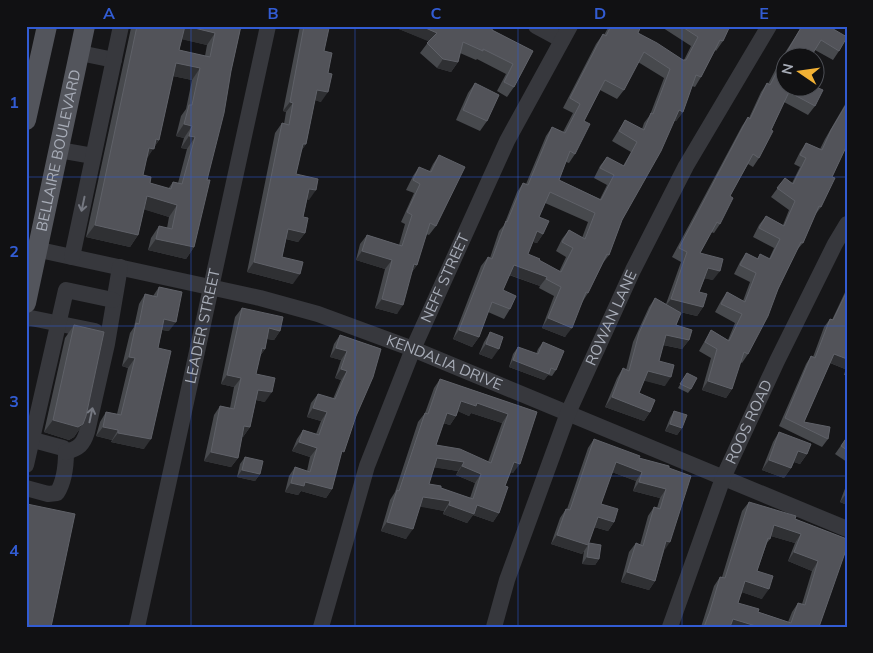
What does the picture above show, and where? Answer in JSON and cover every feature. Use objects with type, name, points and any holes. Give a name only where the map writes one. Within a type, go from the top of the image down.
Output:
[{"type":"main road","points":[[26,120],[47,26]]},
{"type":"main road","name":"BELLAIRE BOULEVARD","points":[[26,303],[32,249],[59,150],[85,26]]},
{"type":"street","points":[[72,257],[121,26]]},
{"type":"street","name":"LEADER STREET","points":[[137,627],[268,26]]},
{"type":"street","points":[[536,26],[566,33]]},
{"type":"street","name":"ROWAN LANE","points":[[494,627],[507,580],[568,414],[632,270],[686,166],[769,26]]},
{"type":"street","name":"NEFF STREET","points":[[321,627],[367,466],[413,349],[507,141],[566,33]]},
{"type":"street","points":[[80,53],[114,60]]},
{"type":"street","points":[[59,150],[93,156]]},
{"type":"street","name":"ROOS ROAD","points":[[670,627],[724,478],[777,361],[835,244],[847,224]]},
{"type":"street","name":"KENDALIA DRIVE","points":[[32,249],[260,298],[318,314],[413,349],[847,529]]},
{"type":"street","points":[[66,452],[78,448],[84,443],[106,344],[120,268]]},
{"type":"street","points":[[26,465],[29,439],[66,290],[113,300]]},
{"type":"street","points":[[26,317],[107,334]]},
{"type":"street","points":[[26,488],[48,494],[57,493],[66,462],[66,452],[63,448],[29,439]]},
{"type":"building","points":[[137,26],[185,26],[179,50],[210,57],[215,33],[186,26],[241,26],[224,113],[207,180],[210,180],[194,247],[156,239],[159,226],[172,229],[177,205],[147,196],[138,235],[95,225]],"holes":[[[176,63],[200,68],[192,105],[189,105],[184,124],[192,126],[189,136],[195,137],[182,184],[173,182],[171,189],[150,183],[151,177],[143,175],[149,148],[154,149],[156,139],[159,140]]]},
{"type":"building","points":[[304,26],[329,28],[324,51],[332,53],[328,73],[332,74],[328,92],[317,90],[306,144],[303,144],[296,174],[318,179],[316,190],[309,189],[303,217],[308,218],[305,233],[288,229],[282,257],[303,262],[300,274],[254,262],[282,123],[289,125],[293,103],[290,102]]},
{"type":"building","points":[[421,26],[493,26],[492,30],[533,51],[514,87],[504,82],[513,64],[483,49],[483,51],[463,42],[458,62],[443,59],[427,43],[437,33]]},
{"type":"building","points":[[611,26],[641,26],[638,33],[686,60],[698,37],[681,26],[730,26],[723,41],[720,40],[701,77],[696,75],[683,112],[679,110],[661,151],[622,220],[609,255],[607,254],[588,293],[586,292],[572,328],[548,318],[561,287],[546,279],[547,277],[514,265],[503,290],[516,296],[510,309],[492,302],[479,337],[459,330],[488,257],[492,259],[523,183],[528,185],[552,127],[565,133],[580,104],[570,98],[603,34],[606,36]],"holes":[[[644,52],[670,69],[653,114],[651,113],[644,130],[625,120],[619,131],[637,142],[624,166],[607,157],[600,168],[614,175],[601,200],[559,180],[570,151],[575,154],[590,124],[584,121],[605,80],[624,90]],[[550,192],[595,213],[585,239],[569,230],[562,242],[573,248],[561,272],[528,254],[537,231],[543,234],[549,221],[539,217]]]},
{"type":"building","points":[[802,26],[828,26],[847,37],[839,51],[821,40],[816,48],[789,48]]},
{"type":"building","points":[[776,73],[776,98],[786,98],[771,130],[773,131],[759,158],[753,154],[730,196],[733,198],[720,224],[717,222],[700,253],[723,259],[720,271],[708,268],[699,292],[707,294],[703,307],[671,299],[687,252],[679,248],[748,117],[750,119],[767,83],[770,85]]},
{"type":"building","points":[[475,83],[499,95],[487,121],[463,110]]},
{"type":"building","points":[[800,98],[819,98],[815,106]]},
{"type":"building","points":[[847,103],[847,145],[832,177],[835,178],[778,289],[768,316],[748,354],[744,352],[732,389],[708,381],[717,349],[705,342],[711,330],[729,341],[742,314],[721,304],[727,292],[745,302],[756,273],[740,265],[746,253],[758,259],[760,254],[770,259],[780,239],[759,228],[766,216],[784,226],[795,201],[777,188],[785,178],[793,184],[806,158],[800,155],[806,143],[822,150]]},
{"type":"building","points":[[439,155],[465,167],[436,226],[430,223],[417,265],[414,264],[403,305],[382,299],[392,260],[362,251],[367,235],[402,246],[412,215],[407,212],[420,184],[413,180],[419,167],[431,172]]},
{"type":"building","points":[[159,287],[182,292],[176,322],[164,319],[158,348],[171,351],[151,439],[118,433],[118,430],[103,427],[106,412],[121,415],[135,358],[129,357],[136,323],[139,324],[145,294],[157,297]]},
{"type":"building","points":[[847,291],[847,359],[834,354],[804,422],[830,427],[828,439],[785,418],[811,356],[815,358],[830,319],[833,320]]},
{"type":"building","points":[[655,298],[681,313],[676,325],[692,330],[689,340],[666,335],[659,361],[674,365],[671,377],[648,371],[639,393],[655,400],[650,412],[612,397],[623,368],[629,371],[639,333]]},
{"type":"building","points":[[242,308],[283,317],[280,331],[269,328],[265,349],[262,348],[256,374],[275,378],[272,392],[258,390],[250,427],[244,426],[238,458],[211,452],[220,406],[234,409],[241,378],[227,375]]},
{"type":"building","points":[[74,325],[104,332],[86,416],[83,424],[78,427],[53,420]]},
{"type":"building","points":[[490,332],[503,337],[499,349],[486,344]]},
{"type":"building","points":[[340,335],[381,349],[373,377],[356,416],[344,452],[342,451],[332,489],[305,482],[304,486],[291,483],[295,467],[310,472],[317,448],[299,442],[303,430],[319,435],[327,412],[313,408],[318,394],[335,399],[347,371],[341,369],[347,351],[336,348]]},
{"type":"building","points":[[543,342],[564,351],[556,370],[551,368],[549,374],[513,360],[518,347],[538,354]]},
{"type":"building","points":[[687,373],[697,378],[691,389],[680,384]]},
{"type":"building","points":[[440,379],[537,412],[520,464],[514,462],[505,486],[508,487],[499,513],[477,505],[474,514],[449,505],[450,501],[423,497],[413,529],[387,522],[425,413],[428,414]],"holes":[[[461,401],[476,406],[477,403],[508,414],[491,463],[460,449],[436,445],[447,413],[456,416]],[[437,458],[464,462],[462,466],[481,474],[473,499],[441,488],[441,486],[429,484]]]},
{"type":"building","points":[[674,411],[687,415],[682,428],[670,424]]},
{"type":"building","points":[[779,432],[811,444],[807,454],[798,451],[791,468],[769,460]]},
{"type":"building","points":[[847,437],[847,450],[841,446]]},
{"type":"building","points":[[594,439],[640,456],[639,458],[669,466],[669,468],[691,476],[670,542],[666,541],[655,581],[627,572],[636,543],[643,546],[654,507],[660,509],[666,489],[639,482],[642,472],[616,462],[601,504],[618,509],[614,522],[598,517],[588,545],[557,535],[566,509],[570,510]]},
{"type":"building","points":[[245,457],[263,461],[260,474],[242,470]]},
{"type":"building","points":[[749,502],[796,516],[795,519],[847,539],[847,547],[819,627],[759,627],[733,619],[730,627],[704,627],[720,577],[725,578]],"holes":[[[774,525],[801,534],[794,552],[818,561],[805,605],[798,603],[791,623],[758,612],[759,609],[738,603],[745,581],[769,589],[773,576],[757,571]]]},
{"type":"building","points":[[27,504],[75,514],[51,627],[26,627]]},
{"type":"building","points":[[589,543],[601,545],[599,559],[587,557]]}]
